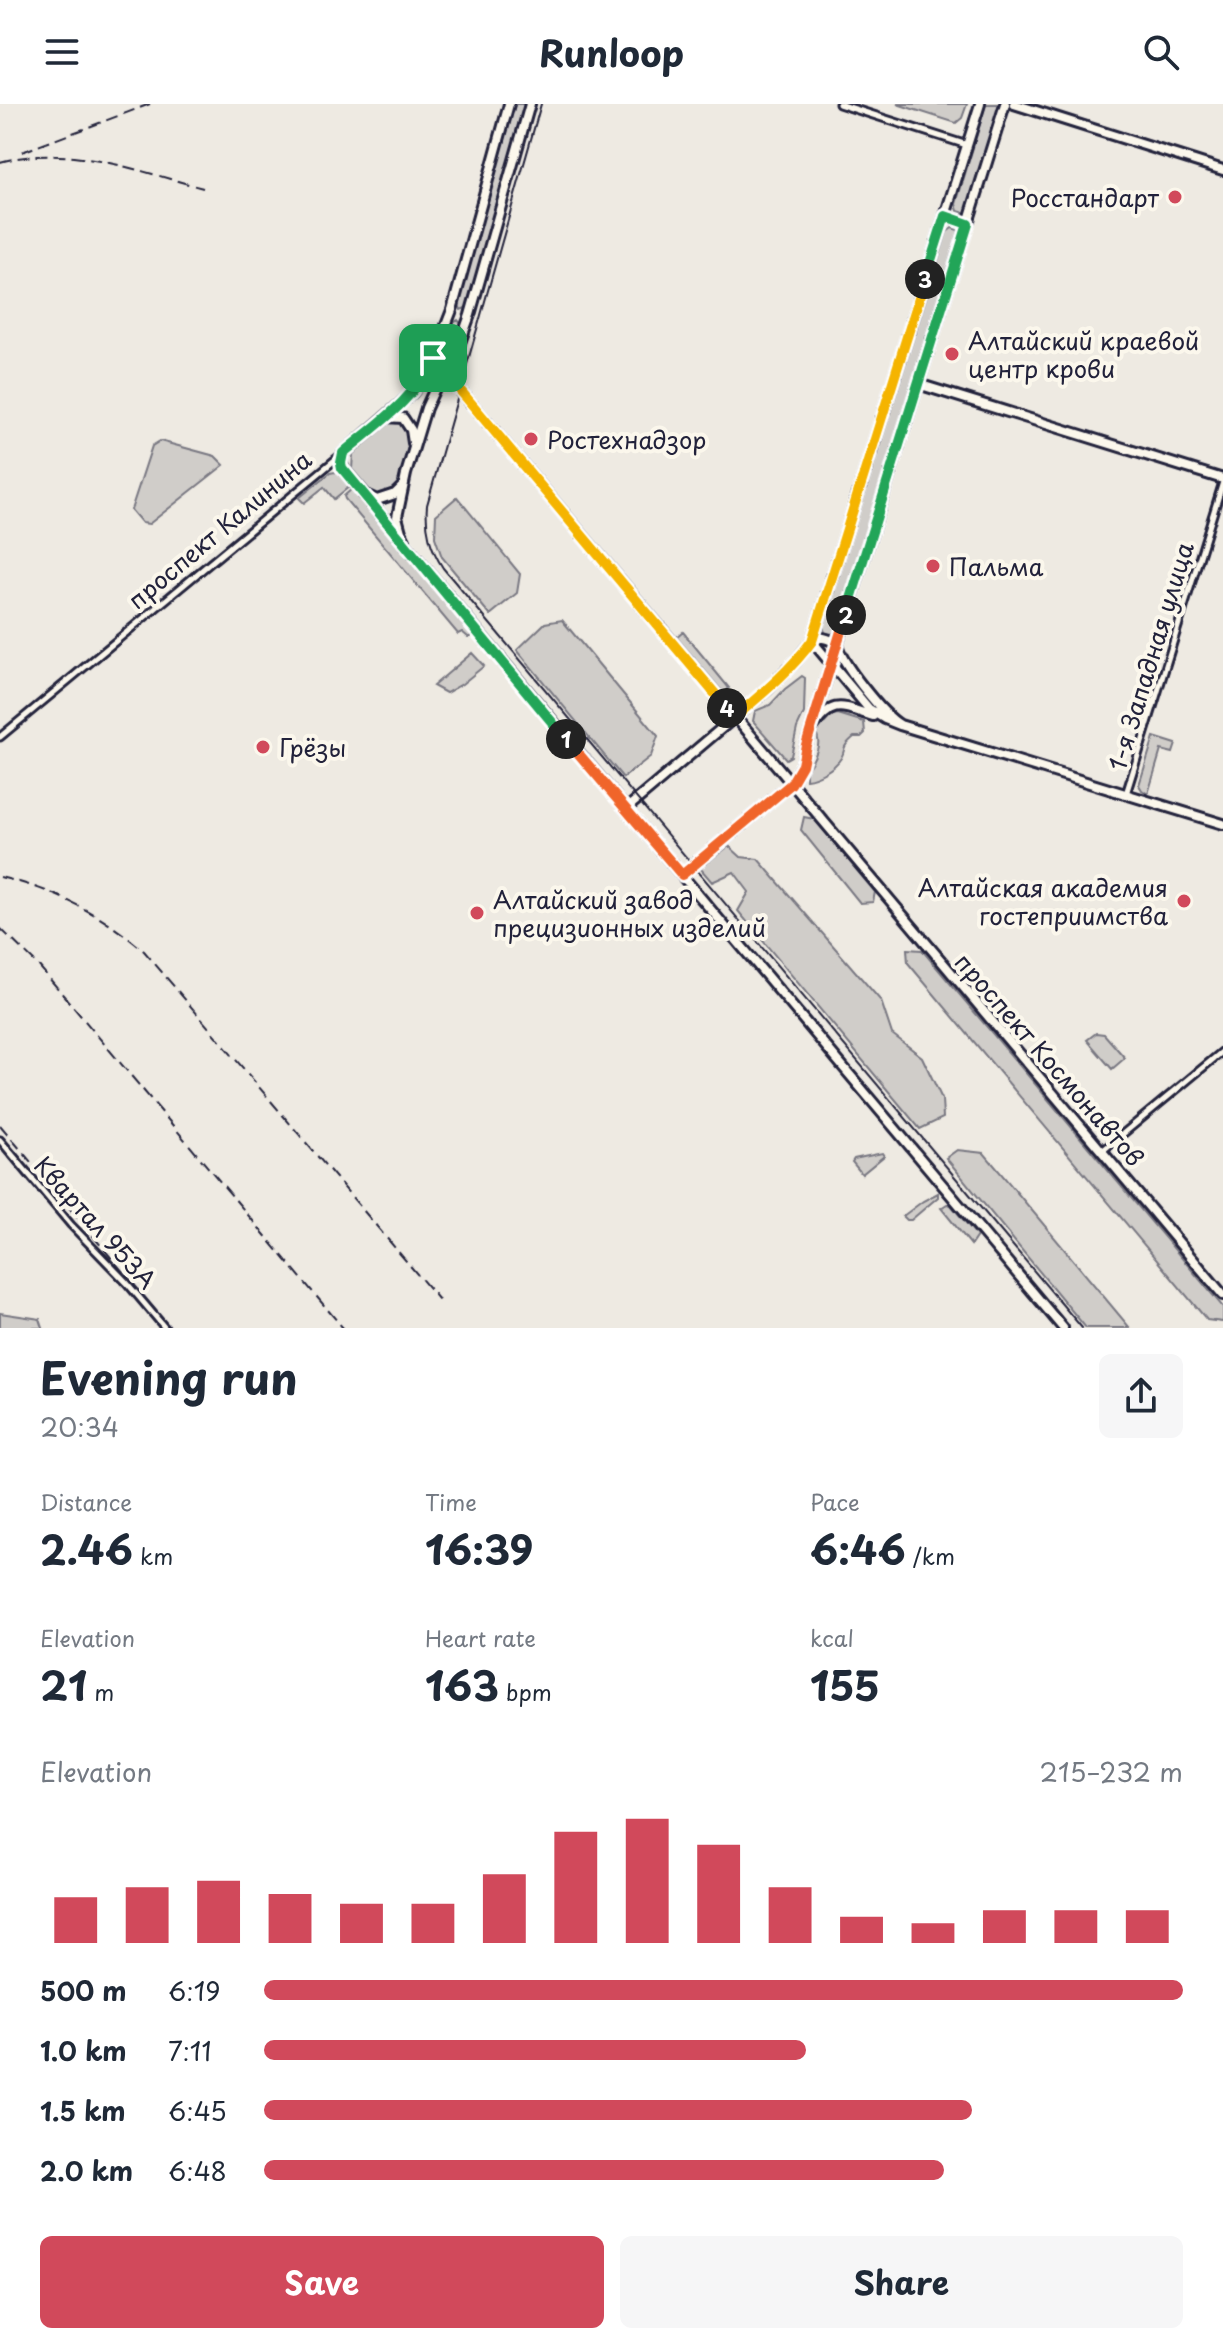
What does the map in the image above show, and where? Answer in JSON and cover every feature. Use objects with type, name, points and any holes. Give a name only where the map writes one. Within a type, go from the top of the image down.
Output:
[{"type":"main road","name":"проспект Калинина","points":[[343,453],[413,392],[433,358],[452,310],[509,104]]},
{"type":"main road","points":[[416,558],[401,532],[397,517],[402,487],[430,397],[456,354],[470,315],[530,104]]},
{"type":"main road","points":[[812,641],[980,104]]},
{"type":"main road","points":[[682,875],[791,784],[802,765],[1005,104]]},
{"type":"main road","points":[[1014,104],[1223,170]]},
{"type":"main road","points":[[945,216],[968,224]]},
{"type":"main road","points":[[452,310],[470,315]]},
{"type":"main road","name":"проспект Космонавтов","points":[[433,358],[1223,1295]]},
{"type":"main road","points":[[918,384],[1223,480]]},
{"type":"main road","points":[[385,417],[397,416],[407,423],[414,448]]},
{"type":"main road","points":[[343,453],[342,468],[416,558],[1063,1328]]},
{"type":"main road","points":[[362,492],[377,500],[395,494],[402,487]]},
{"type":"main road","points":[[626,809],[735,717],[787,670],[812,641],[819,637],[837,643]]},
{"type":"main road","points":[[812,641],[869,709],[885,719]]},
{"type":"main road","points":[[837,643],[842,657],[877,704],[900,725]]},
{"type":"main road","points":[[810,731],[826,711],[834,707],[885,719],[1223,824]]},
{"type":"street","points":[[839,104],[967,145]]},
{"type":"street","name":"проспект Калинина","points":[[0,737],[343,453]]},
{"type":"street","name":"1-я Западная улица","points":[[1126,795],[1223,480]]},
{"type":"street","points":[[1101,1152],[1223,1051]]},
{"type":"street","name":"Квартал 953А","points":[[0,1140],[71,1225],[165,1328]]},
{"type":"shaded area","points":[[515,104],[526,104],[468,307],[461,310],[458,303]]},
{"type":"shaded area","points":[[897,104],[967,104],[962,118],[956,123]]},
{"type":"shaded area","points":[[986,104],[1001,104],[965,213],[958,211],[956,204]]},
{"type":"shaded area","points":[[952,228],[958,230],[960,236],[836,631],[825,633],[823,626],[947,232]]},
{"type":"shaded area","points":[[458,320],[462,325],[452,355],[443,351],[452,324]]},
{"type":"shaded area","points":[[396,421],[407,435],[405,462],[395,489],[390,493],[374,495],[352,469],[353,454]]},
{"type":"shaded area","points":[[160,441],[215,456],[224,465],[149,524],[142,523],[131,510],[152,446]]},
{"type":"shaded area","points":[[335,472],[350,486],[334,499],[324,487],[304,503],[299,498],[330,473]]},
{"type":"shaded area","points":[[353,488],[472,631],[471,637],[462,632],[458,634],[345,499],[344,496]]},
{"type":"shaded area","points":[[457,497],[520,574],[517,593],[490,615],[442,557],[435,537],[436,515]]},
{"type":"shaded area","points":[[562,620],[658,736],[651,756],[623,778],[517,650],[545,623]]},
{"type":"shaded area","points":[[683,632],[729,688],[721,696],[675,639]]},
{"type":"shaded area","points":[[472,653],[484,666],[446,693],[433,686]]},
{"type":"shaded area","points":[[802,676],[805,678],[804,713],[791,756],[786,759],[753,721],[755,711],[770,705]]},
{"type":"shaded area","points":[[838,714],[864,722],[865,733],[854,737],[845,746],[841,758],[830,769],[806,779],[806,770],[818,747],[818,726]]},
{"type":"shaded area","points":[[1154,737],[1176,744],[1173,753],[1161,750],[1148,794],[1139,785]]},
{"type":"shaded area","points":[[804,817],[814,819],[875,892],[873,902],[860,903],[801,830]]},
{"type":"shaded area","points":[[729,846],[741,857],[758,859],[881,1001],[892,1034],[922,1057],[942,1099],[943,1118],[920,1129],[738,911],[749,892],[734,872],[712,882],[700,868]]},
{"type":"shaded area","points":[[907,949],[922,950],[1223,1307],[1223,1322],[1207,1320],[908,963]]},
{"type":"shaded area","points":[[1096,1033],[1104,1034],[1125,1058],[1112,1069],[1087,1040]]},
{"type":"shaded area","points":[[957,1150],[984,1153],[1130,1328],[1086,1328],[946,1158]]},
{"type":"shaded area","points":[[882,1153],[884,1156],[862,1174],[852,1162],[854,1159]]},
{"type":"shaded area","points":[[938,1193],[938,1197],[911,1220],[903,1216],[923,1201]]},
{"type":"shaded area","points":[[947,1204],[977,1236],[971,1245],[941,1208]]},
{"type":"shaded area","points":[[0,1313],[40,1319],[43,1328],[0,1328]]},
{"type":"tram line","points":[[541,104],[427,505],[429,538],[435,553],[443,568],[1082,1328]]},
{"type":"railway","points":[[22,152],[150,104]]},
{"type":"railway","points":[[0,162],[26,157],[77,157],[128,167],[203,188]]},
{"type":"railway","points":[[0,877],[21,882],[77,905],[144,951],[439,1300]]},
{"type":"railway","points":[[0,928],[38,965],[343,1328]]},
{"type":"railway","points":[[0,1125],[170,1328]]},
{"type":"place","name":"Росстандарт","points":[[1175,197]]},
{"type":"place","name":"Алтайский краевой центр крови","points":[[952,354]]},
{"type":"place","name":"Ростехнадзор","points":[[531,439]]},
{"type":"place","name":"Пальма","points":[[933,566]]},
{"type":"place","name":"Грёзы","points":[[263,747]]},
{"type":"place","name":"Алтайская академия гостеприимства","points":[[1184,901]]},
{"type":"place","name":"Алтайский завод прецизионных изделий","points":[[477,913]]},
{"type":"route","points":[[945,216],[968,224],[802,765],[791,784],[682,875],[342,468],[343,453],[413,392],[433,358],[735,717],[767,690],[812,641],[945,216]]}]
